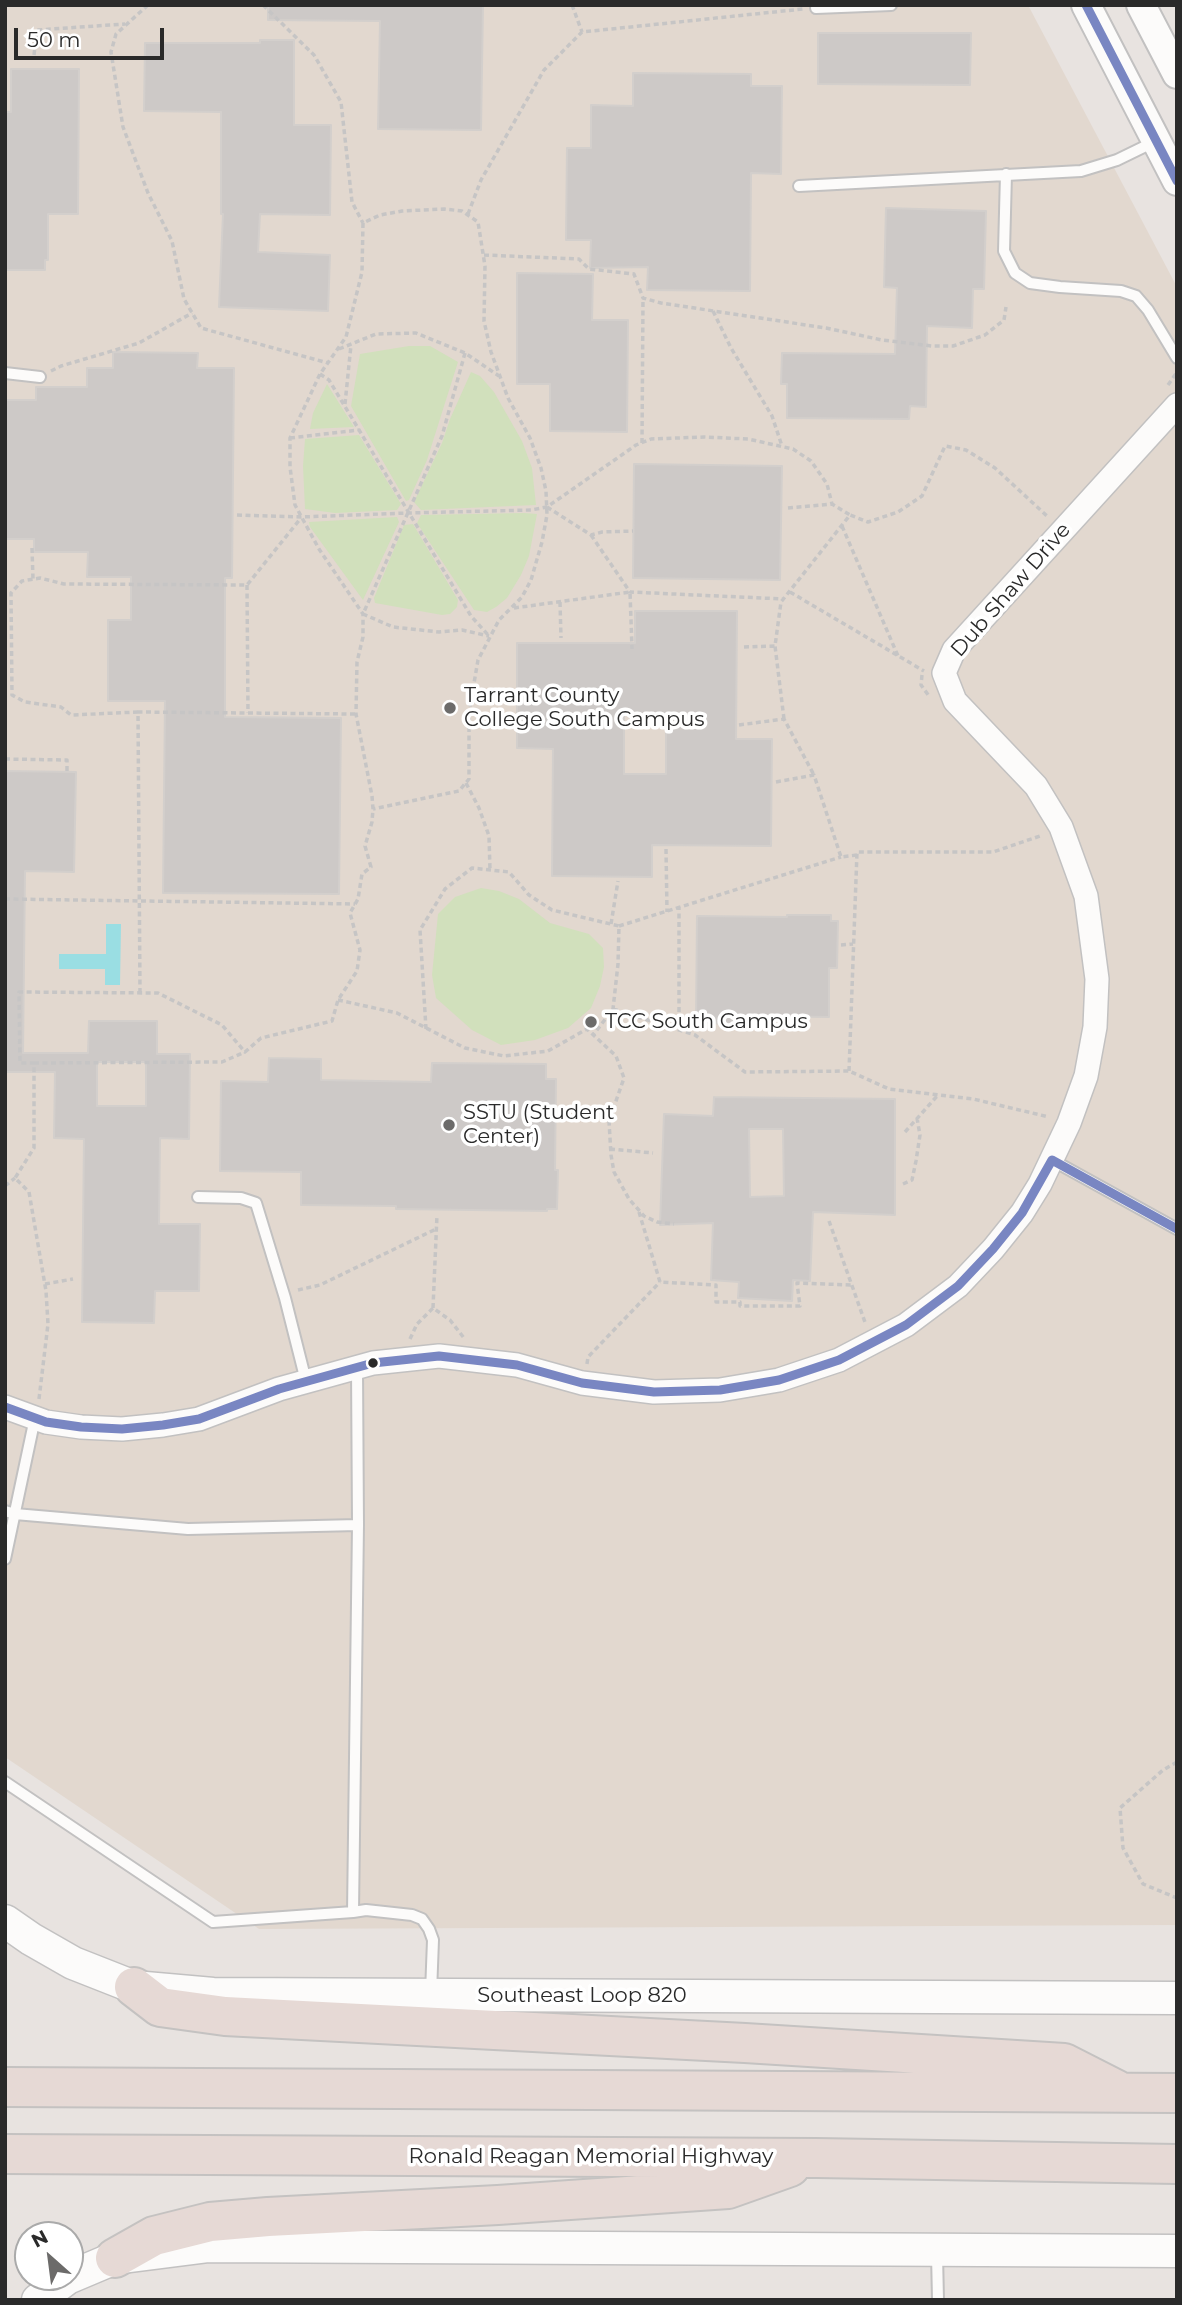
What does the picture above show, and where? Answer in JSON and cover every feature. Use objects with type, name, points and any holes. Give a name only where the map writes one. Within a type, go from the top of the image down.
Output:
[{"type":"highway","points":[[134,1987],[160,2007],[225,2016],[1064,2063],[1122,2093]]},
{"type":"highway","points":[[5,2087],[1177,2093]]},
{"type":"highway","name":"Ronald Reagan Memorial Highway","points":[[5,2154],[817,2158],[1177,2164]]},
{"type":"highway","points":[[115,2258],[154,2236],[210,2222],[727,2189],[817,2158]]},
{"type":"main road","name":"Southeast Loop 820","points":[[5,1921],[73,1963],[134,1987],[213,1994],[1177,1998]]},
{"type":"main road","points":[[84,2271],[115,2258],[222,2246],[1177,2251]]},
{"type":"street","points":[[1086,5],[1177,181]]},
{"type":"street","points":[[1140,5],[1177,74]]},
{"type":"street","name":"Dub Shaw Drive","points":[[5,1407],[38,1403],[46,1422],[81,1427],[122,1429],[163,1425],[199,1419],[279,1389],[373,1363],[439,1356],[517,1365],[582,1383],[654,1392],[720,1390],[779,1380],[839,1360],[869,1330],[906,1325],[958,1286],[1022,1213],[1052,1160],[1060,1120],[1086,1076],[1095,1027],[1097,979],[1086,896],[1061,827],[1036,786],[955,702],[933,669],[954,650],[1064,530],[1170,398]]},
{"type":"lane","points":[[817,8],[891,5]]},
{"type":"lane","points":[[799,186],[1081,171],[1117,160],[1156,141]]},
{"type":"lane","points":[[1006,174],[1004,251],[1015,273],[1030,283],[1121,291],[1136,296],[1148,310],[1177,358]]},
{"type":"lane","points":[[5,373],[40,377]]},
{"type":"lane","points":[[1052,1160],[1177,1229]]},
{"type":"lane","points":[[198,1196],[241,1198],[256,1203],[284,1293],[306,1381]]},
{"type":"lane","points":[[353,1912],[358,1525],[357,1367]]},
{"type":"lane","points":[[5,1559],[10,1513],[38,1403]]},
{"type":"lane","points":[[10,1513],[188,1529],[358,1525]]},
{"type":"lane","points":[[5,1782],[213,1922],[366,1910],[412,1914],[422,1919],[433,1940],[430,1995]]},
{"type":"lane","points":[[937,2249],[938,2300]]},
{"type":"path","points":[[148,5],[116,34],[111,52],[123,127],[148,193],[172,241],[184,299],[201,328],[328,363]]},
{"type":"path","points":[[263,5],[314,55],[341,102],[352,202],[363,223],[362,272],[346,337],[320,374],[290,438],[290,467],[295,505],[319,549],[363,614],[393,627],[439,632],[462,630],[489,636]]},
{"type":"path","points":[[572,5],[582,32]]},
{"type":"path","points":[[468,214],[481,180],[544,70],[582,32],[817,8]]},
{"type":"path","points":[[34,55],[37,30],[127,24]]},
{"type":"path","points":[[363,223],[380,215],[402,211],[444,209],[462,211],[478,222],[484,255],[484,321],[491,352],[508,398],[530,438],[541,468],[547,507],[542,542],[531,580],[522,597],[499,620],[478,660],[469,712],[469,779],[459,791],[391,803],[373,809]]},
{"type":"path","points":[[484,255],[579,259],[589,270],[634,274],[643,299],[642,443]]},
{"type":"path","points":[[643,299],[826,328],[883,340],[953,346],[985,335],[1004,320],[1006,307]]},
{"type":"path","points":[[713,311],[731,348],[772,416],[782,447]]},
{"type":"path","points":[[40,377],[61,366],[139,343],[192,313]]},
{"type":"path","points":[[337,350],[376,334],[416,333],[465,353],[502,378]]},
{"type":"path","points":[[345,407],[351,345]]},
{"type":"path","points":[[245,1052],[222,1025],[158,993],[19,992],[20,1063],[222,1062],[245,1052],[261,1038],[332,1021],[338,1000],[357,971],[360,950],[350,913],[355,904],[362,874],[371,867],[365,846],[373,809],[356,713],[357,662],[363,614],[442,436],[465,353]]},
{"type":"path","points":[[1170,398],[1177,372]]},
{"type":"path","points":[[320,374],[329,380],[471,616],[489,636]]},
{"type":"path","points":[[290,438],[359,430]]},
{"type":"path","points":[[237,515],[301,517],[531,510],[547,507],[636,445],[651,439],[704,437],[748,439],[793,449],[811,461],[827,484],[832,504]]},
{"type":"path","points":[[788,508],[832,504],[868,522],[898,512],[922,496],[945,446],[966,450],[995,468],[1064,530]]},
{"type":"path","points":[[547,507],[591,535],[630,593],[632,649]]},
{"type":"path","points":[[841,858],[814,775],[784,719],[775,646],[781,603],[850,515]]},
{"type":"path","points":[[248,713],[247,585],[301,517]]},
{"type":"path","points":[[842,526],[898,656]]},
{"type":"path","points":[[591,535],[633,531]]},
{"type":"path","points":[[32,548],[33,579]]},
{"type":"path","points":[[12,695],[12,593],[22,581],[40,578],[64,584],[247,585]]},
{"type":"path","points":[[790,592],[898,656],[933,669],[921,685],[934,703]]},
{"type":"path","points":[[512,608],[630,593],[784,598]]},
{"type":"path","points":[[560,601],[561,638]]},
{"type":"path","points":[[744,647],[775,646]]},
{"type":"path","points":[[5,695],[12,695],[25,702],[61,707],[71,715],[138,712],[356,713]]},
{"type":"path","points":[[138,712],[140,993]]},
{"type":"path","points":[[739,724],[784,719]]},
{"type":"path","points":[[5,759],[67,760],[67,771]]},
{"type":"path","points":[[776,782],[814,775]]},
{"type":"path","points":[[466,783],[489,836],[490,870]]},
{"type":"path","points":[[426,1029],[420,930],[445,889],[472,868],[509,872],[529,895],[552,910],[619,926],[857,855],[857,852],[993,852],[1046,834]]},
{"type":"path","points":[[666,849],[667,912]]},
{"type":"path","points":[[849,1071],[857,855]]},
{"type":"path","points":[[611,925],[618,881]]},
{"type":"path","points":[[5,899],[355,904]]},
{"type":"path","points":[[678,1029],[679,908]]},
{"type":"path","points":[[593,1035],[613,1009],[619,926]]},
{"type":"path","points":[[841,945],[853,944]]},
{"type":"path","points":[[338,1000],[397,1013],[465,1048],[504,1056],[548,1051],[587,1029],[616,1056],[624,1078],[609,1121],[614,1172],[629,1199],[644,1216],[657,1222],[674,1224]]},
{"type":"path","points":[[613,1009],[695,1035],[745,1072],[849,1071],[889,1089],[973,1099],[1060,1120]]},
{"type":"path","points":[[5,1186],[15,1178],[34,1148],[34,1063]]},
{"type":"path","points":[[905,1132],[938,1095]]},
{"type":"path","points":[[1054,1106],[1060,1120]]},
{"type":"path","points":[[903,1184],[912,1180],[920,1135],[917,1118]]},
{"type":"path","points":[[1044,1128],[1060,1120]]},
{"type":"path","points":[[610,1149],[653,1153]]},
{"type":"path","points":[[5,1177],[15,1178],[29,1192],[45,1284],[48,1324],[38,1403]]},
{"type":"path","points":[[638,1209],[660,1282]]},
{"type":"path","points":[[418,1339],[409,1341],[417,1324],[433,1308],[437,1215]]},
{"type":"path","points":[[829,1222],[869,1330]]},
{"type":"path","points":[[284,1293],[320,1285],[436,1229]]},
{"type":"path","points":[[45,1284],[73,1279]]},
{"type":"path","points":[[582,1383],[588,1357],[660,1282],[716,1285],[716,1302],[740,1302],[740,1306],[800,1306],[797,1283],[852,1284]]},
{"type":"path","points":[[433,1308],[450,1320],[466,1339],[455,1336]]},
{"type":"path","points":[[1177,1762],[1163,1770],[1120,1808],[1123,1848],[1143,1884],[1177,1898]]},
{"type":"shaded area","name":"TCC South Campus","points":[[5,5],[1028,5],[1177,287],[1177,1925],[259,1929],[5,1757]]},
{"type":"green space","points":[[409,346],[430,346],[458,362],[427,460],[409,500],[406,501],[351,406],[360,354]]},
{"type":"green space","points":[[471,372],[480,376],[494,392],[522,441],[532,468],[536,505],[421,510],[414,502]]},
{"type":"green space","points":[[327,384],[354,427],[310,429],[313,413]]},
{"type":"green space","points":[[359,435],[401,504],[397,510],[335,513],[305,509],[305,439]]},
{"type":"green space","points":[[537,514],[529,556],[521,575],[507,598],[496,607],[487,612],[474,610],[417,523],[421,515]]},
{"type":"green space","points":[[397,517],[399,522],[363,600],[309,522]]},
{"type":"green space","points":[[413,524],[458,600],[457,607],[450,614],[442,615],[375,603],[374,598],[404,525]]},
{"type":"green space","points":[[481,888],[499,891],[519,899],[550,923],[589,934],[603,948],[604,967],[591,1008],[568,1028],[535,1040],[501,1045],[472,1030],[436,998],[432,975],[438,914],[455,897]]},
{"type":"water","points":[[106,924],[121,924],[120,985],[105,985],[105,969],[59,969],[59,954],[106,954]]},
{"type":"building","points":[[268,5],[483,5],[481,130],[378,129],[380,21],[268,20]]},
{"type":"building","points":[[818,33],[971,33],[970,85],[818,84]]},
{"type":"building","points":[[260,40],[294,40],[294,125],[331,125],[330,215],[260,214],[258,252],[330,255],[328,311],[219,307],[223,214],[221,112],[144,111],[145,43],[260,43]]},
{"type":"building","points":[[11,69],[79,69],[78,214],[48,214],[48,260],[45,260],[45,270],[5,270],[5,112],[11,112]]},
{"type":"building","points":[[633,73],[751,74],[751,86],[782,86],[781,174],[751,173],[750,291],[647,290],[648,267],[590,268],[591,240],[566,240],[567,148],[591,148],[591,105],[633,106]]},
{"type":"building","points":[[886,208],[986,211],[984,289],[973,289],[972,328],[927,326],[926,407],[910,406],[909,419],[787,418],[787,384],[781,384],[782,353],[895,354],[897,288],[884,287]]},
{"type":"building","points":[[517,273],[593,274],[592,320],[628,320],[627,432],[550,431],[550,384],[517,384]]},
{"type":"building","points":[[113,352],[198,353],[197,368],[234,368],[232,578],[225,578],[225,717],[341,718],[339,894],[163,893],[165,701],[108,701],[108,620],[131,620],[131,577],[87,577],[88,552],[34,552],[34,539],[5,539],[5,400],[36,400],[36,387],[87,387],[87,368],[113,368]]},
{"type":"building","points":[[634,464],[782,466],[780,580],[633,578]]},
{"type":"building","points":[[635,611],[737,611],[736,739],[772,739],[771,846],[652,845],[652,877],[552,876],[553,749],[517,748],[517,643],[635,643]],"holes":[[[624,714],[666,714],[666,774],[624,774]]]},
{"type":"building","points":[[5,771],[76,772],[74,872],[25,871],[23,1053],[88,1053],[89,1021],[157,1021],[157,1054],[190,1054],[189,1139],[160,1138],[159,1224],[200,1224],[199,1291],[155,1291],[154,1323],[82,1322],[84,1139],[54,1138],[55,1072],[5,1072]],"holes":[[[97,1062],[146,1062],[146,1106],[97,1106]]]},
{"type":"building","points":[[831,915],[831,921],[838,921],[837,968],[829,968],[829,1017],[751,1016],[751,1024],[696,1023],[697,916]]},
{"type":"building","name":"SSTU (Student Center)","points":[[269,1058],[321,1059],[321,1080],[431,1082],[432,1063],[546,1064],[546,1079],[556,1079],[557,1209],[396,1209],[396,1206],[301,1205],[301,1172],[220,1171],[221,1081],[268,1082]]},
{"type":"building","points":[[714,1097],[895,1099],[895,1215],[813,1212],[810,1281],[793,1280],[792,1301],[738,1298],[739,1282],[711,1280],[713,1223],[660,1225],[664,1114],[713,1116]],"holes":[[[749,1129],[783,1129],[784,1196],[750,1197]]]},
{"type":"transit line","points":[[1086,5],[1177,181]]},
{"type":"transit line","points":[[5,1407],[46,1422],[81,1427],[122,1429],[163,1425],[199,1419],[279,1389],[373,1363],[439,1356],[517,1365],[582,1383],[654,1392],[720,1390],[779,1380],[839,1360],[906,1325],[958,1286],[993,1249],[1022,1213],[1052,1160],[1177,1229]]},
{"type":"place","name":"Tarrant County College South Campus","points":[[450,708]]},
{"type":"place","name":"TCC South Campus","points":[[591,1022]]},
{"type":"place","name":"SSTU (Student Center)","points":[[449,1125]]}]
